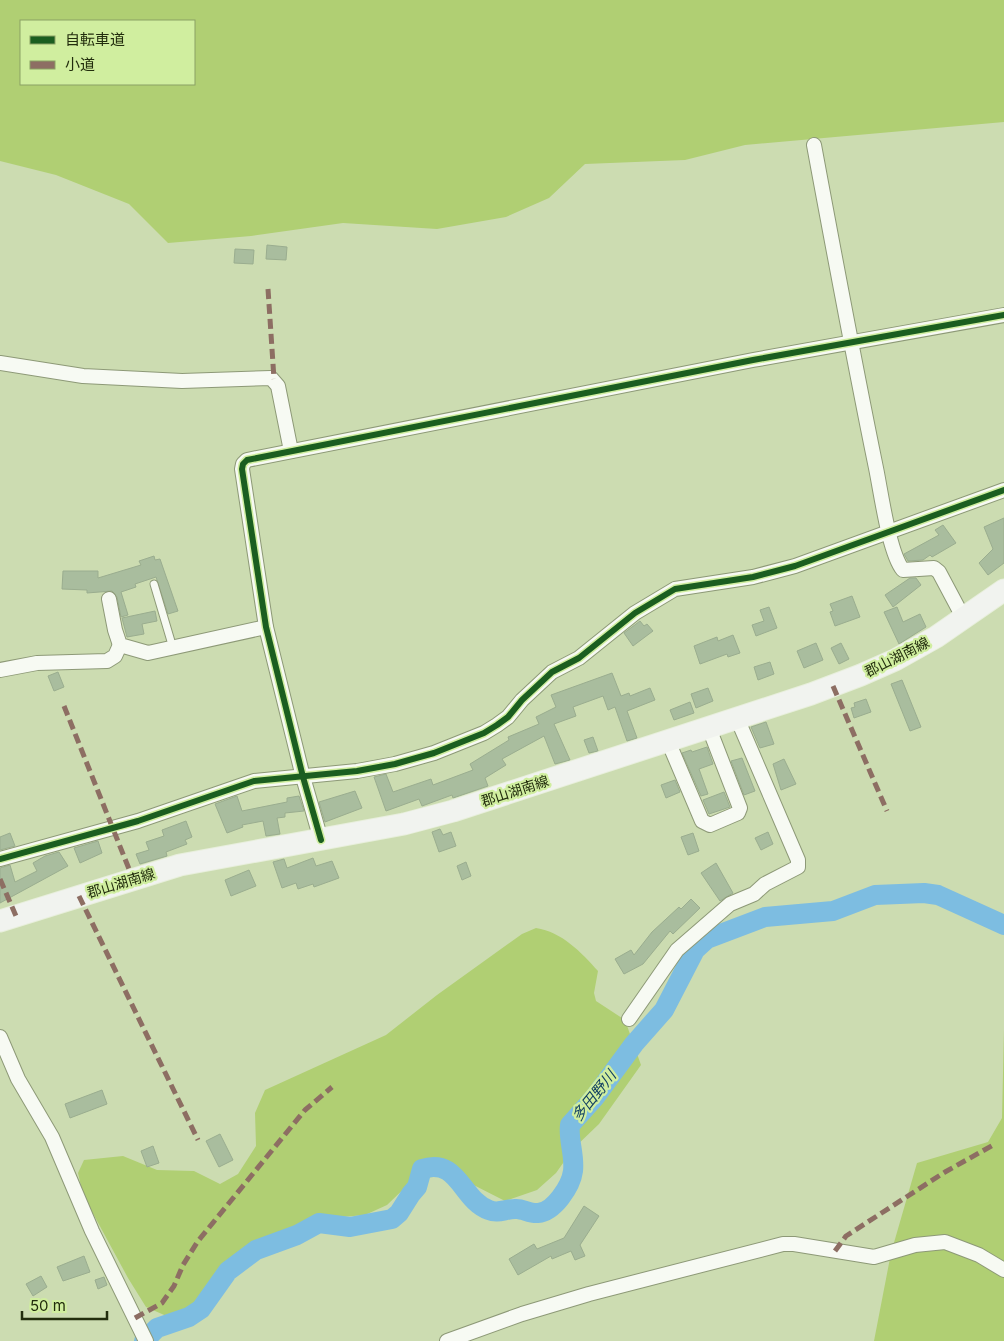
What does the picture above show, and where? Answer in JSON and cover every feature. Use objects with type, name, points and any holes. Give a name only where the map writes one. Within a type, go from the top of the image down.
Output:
[{"type":"main road","name":"郡山湖南線","points":[[0,921],[180,865],[404,824],[453,811],[708,728],[811,694],[895,660],[964,619],[1004,590]]},
{"type":"street","points":[[814,145],[850,342],[889,532],[901,568],[908,570],[934,568],[939,572],[964,619]]},
{"type":"street","points":[[322,840],[303,777],[266,627],[242,469],[242,464],[247,460],[850,342],[1004,315]]},
{"type":"street","points":[[0,364],[83,376],[182,381],[271,378],[278,386],[291,451]]},
{"type":"street","points":[[0,859],[138,820],[254,781],[303,777],[395,764],[434,753],[484,733],[508,717],[522,700],[552,672],[589,651],[635,613],[675,589],[753,577],[842,550],[1004,490]]},
{"type":"street","points":[[0,670],[37,663],[107,661],[115,656],[120,646],[114,630],[109,599]]},
{"type":"street","points":[[120,646],[148,653],[266,627]]},
{"type":"street","points":[[629,1019],[677,950],[730,904],[754,894],[765,884],[798,867],[798,860],[736,718]]},
{"type":"street","points":[[668,741],[702,821],[710,825],[740,812],[740,808],[708,728]]},
{"type":"street","points":[[0,1037],[18,1079],[52,1137],[92,1232],[146,1341]]},
{"type":"street","points":[[446,1341],[522,1314],[580,1297],[784,1244],[874,1257],[915,1245],[944,1242],[979,1255],[1004,1270]]},
{"type":"lane","points":[[154,584],[173,649]]},
{"type":"green space","points":[[0,0],[1004,0],[1004,122],[745,145],[685,160],[585,164],[549,198],[506,217],[437,229],[343,223],[251,236],[168,243],[129,204],[56,175],[0,161]]},
{"type":"green space","points":[[536,928],[563,938],[578,950],[598,971],[594,993],[596,1001],[625,1020],[641,1065],[599,1124],[573,1149],[556,1173],[537,1190],[505,1201],[452,1174],[413,1180],[387,1205],[365,1215],[341,1217],[273,1235],[191,1306],[171,1318],[146,1307],[83,1195],[78,1173],[84,1160],[123,1156],[157,1170],[194,1171],[220,1184],[238,1174],[256,1146],[255,1113],[265,1090],[386,1035],[437,995],[522,934]]},
{"type":"green space","points":[[1004,1029],[1004,1341],[874,1341],[891,1253],[917,1163],[988,1142],[1002,1118]]},
{"type":"building","points":[[267,245],[287,247],[286,260],[266,259]]},
{"type":"building","points":[[235,249],[254,250],[253,264],[234,263]]},
{"type":"building","points":[[1004,518],[1004,563],[988,575],[979,563],[993,549],[984,527]]},
{"type":"building","points":[[943,525],[956,543],[932,557],[930,555],[923,560],[908,561],[904,554],[939,535],[935,530]]},
{"type":"building","points":[[154,556],[155,560],[160,559],[178,611],[168,614],[156,577],[135,584],[136,587],[121,592],[128,615],[121,617],[117,597],[112,591],[87,593],[87,590],[62,589],[63,571],[98,571],[98,578],[141,565],[139,561]]},
{"type":"building","points":[[910,578],[916,578],[921,585],[893,607],[885,595]]},
{"type":"building","points":[[852,596],[860,617],[835,626],[830,612],[833,611],[830,604]]},
{"type":"building","points":[[769,607],[777,628],[756,636],[752,625],[764,621],[760,610]]},
{"type":"building","points":[[897,607],[903,622],[920,614],[926,627],[899,644],[884,612]]},
{"type":"building","points":[[155,611],[157,621],[142,624],[144,634],[127,637],[122,618]]},
{"type":"building","points":[[640,621],[644,626],[647,624],[653,631],[633,646],[624,633]]},
{"type":"building","points":[[733,635],[740,653],[728,657],[727,654],[700,664],[694,646],[717,637],[718,641]]},
{"type":"building","points":[[816,643],[823,660],[804,668],[797,651]]},
{"type":"building","points":[[841,643],[849,659],[839,664],[831,648]]},
{"type":"building","points":[[770,662],[774,674],[758,680],[754,667]]},
{"type":"building","points":[[58,672],[64,687],[54,691],[48,676]]},
{"type":"building","points":[[612,673],[621,696],[629,693],[630,696],[650,688],[655,700],[627,711],[637,738],[627,741],[615,707],[608,710],[603,696],[573,707],[576,716],[554,724],[570,760],[555,764],[544,736],[502,759],[506,765],[485,778],[488,786],[453,798],[452,795],[422,806],[419,799],[386,811],[374,777],[386,774],[393,792],[431,779],[433,785],[473,770],[470,764],[509,740],[508,737],[539,724],[536,717],[556,707],[551,695]]},
{"type":"building","points":[[902,680],[921,727],[910,731],[891,684]]},
{"type":"building","points":[[708,688],[713,701],[696,708],[691,694]]},
{"type":"building","points":[[866,699],[871,712],[854,718],[851,708],[855,707],[854,703]]},
{"type":"building","points":[[690,702],[694,713],[674,720],[670,710]]},
{"type":"building","points":[[766,722],[774,744],[760,748],[751,727]]},
{"type":"building","points":[[593,737],[598,751],[589,753],[584,740]]},
{"type":"building","points":[[707,747],[713,764],[699,769],[708,794],[701,796],[682,753]]},
{"type":"building","points":[[742,758],[755,791],[744,795],[731,761]]},
{"type":"building","points":[[784,759],[796,784],[781,790],[773,764]]},
{"type":"building","points":[[675,780],[680,792],[666,798],[661,785]]},
{"type":"building","points":[[355,791],[362,808],[325,822],[319,802]]},
{"type":"building","points":[[724,792],[730,807],[709,814],[703,800]]},
{"type":"building","points":[[237,796],[242,811],[287,802],[287,798],[299,796],[304,811],[285,813],[285,817],[277,818],[280,834],[266,836],[263,821],[242,825],[243,827],[227,833],[215,804]]},
{"type":"building","points":[[186,821],[192,837],[185,840],[187,844],[166,852],[167,856],[140,864],[136,854],[149,850],[146,842],[164,836],[162,830]]},
{"type":"building","points":[[440,829],[443,835],[451,832],[456,846],[439,852],[432,832]]},
{"type":"building","points":[[768,832],[773,844],[761,850],[755,838]]},
{"type":"building","points":[[10,833],[15,846],[0,850],[0,837]]},
{"type":"building","points":[[693,833],[699,851],[688,855],[681,837]]},
{"type":"building","points":[[98,841],[102,853],[80,863],[74,848]]},
{"type":"building","points":[[59,852],[68,866],[0,903],[0,868],[10,865],[15,882],[37,871],[33,863],[45,856]]},
{"type":"building","points":[[313,858],[316,866],[332,861],[339,878],[314,887],[313,884],[298,889],[296,883],[282,888],[273,862],[284,859],[287,868]]},
{"type":"building","points":[[466,862],[471,876],[462,880],[457,866]]},
{"type":"building","points":[[716,863],[733,893],[720,901],[701,873]]},
{"type":"building","points":[[249,870],[256,886],[231,896],[225,880]]},
{"type":"building","points":[[691,899],[700,908],[673,934],[670,931],[643,964],[624,974],[615,959],[631,950],[634,955],[652,932],[679,907],[681,909]]},
{"type":"building","points":[[102,1090],[107,1104],[70,1118],[65,1104]]},
{"type":"building","points":[[220,1134],[233,1160],[219,1167],[206,1141]]},
{"type":"building","points":[[153,1146],[159,1163],[147,1167],[141,1151]]},
{"type":"building","points":[[584,1206],[599,1216],[580,1245],[585,1256],[575,1260],[571,1251],[552,1259],[551,1256],[518,1275],[509,1259],[534,1244],[537,1249],[564,1238]]},
{"type":"building","points":[[84,1256],[90,1272],[63,1281],[57,1267]]},
{"type":"building","points":[[41,1276],[47,1287],[33,1296],[26,1284]]},
{"type":"building","points":[[104,1277],[107,1285],[98,1289],[95,1280]]},
{"type":"waterway","name":"多田野川","points":[[144,1341],[157,1328],[189,1317],[201,1309],[228,1271],[256,1250],[297,1235],[319,1223],[350,1227],[392,1219],[399,1213],[417,1187],[422,1169],[434,1167],[444,1169],[459,1181],[472,1198],[480,1205],[492,1211],[518,1209],[538,1213],[550,1208],[561,1197],[572,1177],[570,1125],[595,1097],[634,1044],[664,1010],[695,950],[707,939],[765,917],[833,911],[875,895],[924,893],[938,895],[1004,925]]},
{"type":"marked path","points":[[268,289],[274,379]]},
{"type":"marked path","points":[[833,686],[887,811]]},
{"type":"marked path","points":[[64,706],[133,879]]},
{"type":"marked path","points":[[0,879],[16,916]]},
{"type":"marked path","points":[[79,896],[198,1140]]},
{"type":"marked path","points":[[135,1318],[162,1303],[174,1286],[183,1265],[198,1241],[305,1110],[332,1087]]},
{"type":"marked path","points":[[835,1251],[846,1236],[945,1172],[995,1144]]},
{"type":"cycle path","points":[[321,840],[303,777],[266,627],[242,469],[243,464],[247,460],[753,360],[1004,315]]},
{"type":"cycle path","points":[[0,859],[138,821],[254,781],[357,771],[395,764],[434,753],[484,733],[497,725],[508,717],[522,700],[552,672],[579,658],[635,613],[675,589],[753,577],[795,566],[1004,490]]}]
